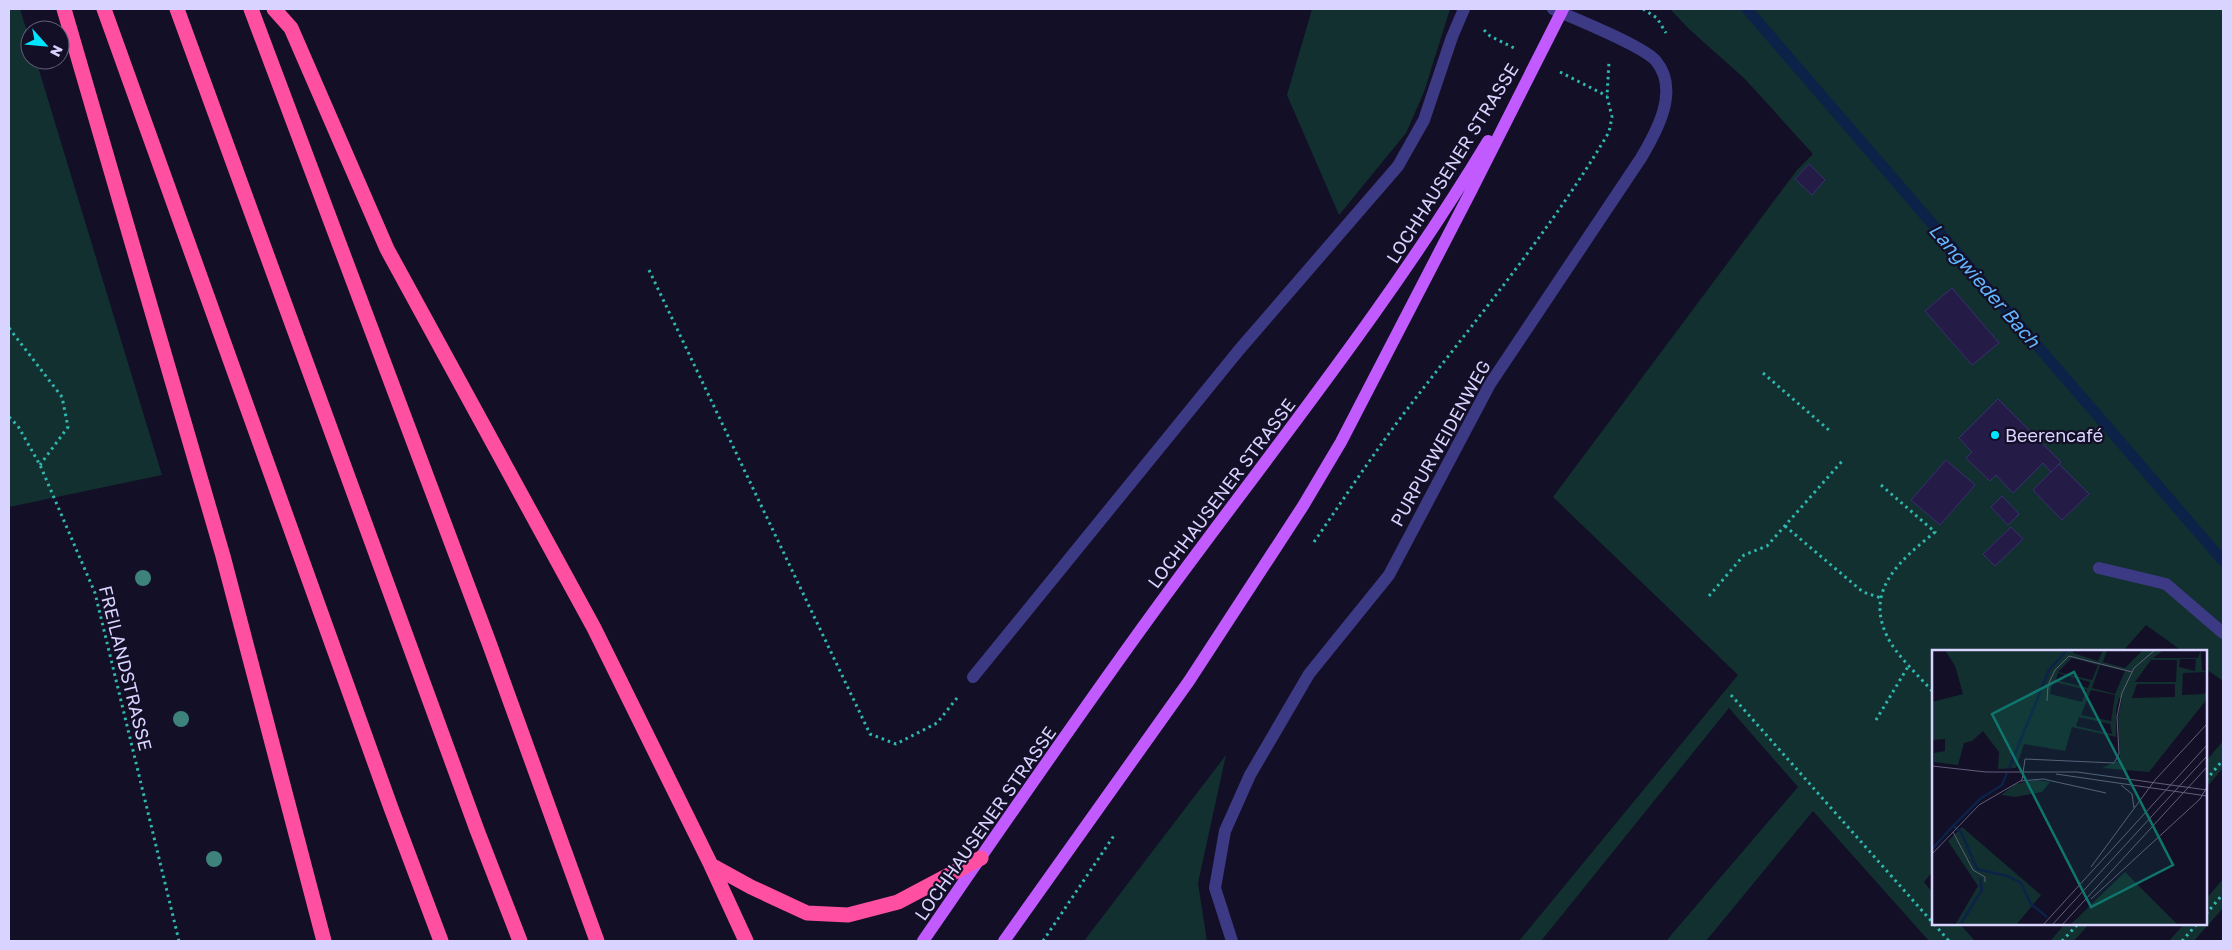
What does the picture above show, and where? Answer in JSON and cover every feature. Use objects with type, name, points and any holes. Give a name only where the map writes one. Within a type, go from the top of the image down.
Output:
[{"type":"highway","points":[[64,9],[223,556],[324,941]]},
{"type":"highway","points":[[104,9],[391,808],[441,941]]},
{"type":"highway","points":[[177,9],[473,820],[520,941]]},
{"type":"highway","points":[[251,9],[488,640],[597,941]]},
{"type":"highway","points":[[274,9],[291,28],[387,249],[594,628],[711,865],[746,941]]},
{"type":"highway","points":[[711,865],[751,887],[807,913],[848,915],[898,902],[981,858]]},
{"type":"main road","name":"LOCHHAUSENER STRASSE","points":[[1004,941],[1189,681],[1303,506],[1350,424],[1471,191],[1537,60],[1559,10]]},
{"type":"main road","name":"LOCHHAUSENER STRASSE","points":[[923,941],[1166,595],[1379,309],[1457,193],[1537,60]]},
{"type":"street","points":[[973,678],[1232,357],[1398,166],[1424,120],[1452,37],[1464,9]]},
{"type":"street","name":"PURPURWEIDENWEG","points":[[1232,941],[1215,888],[1225,831],[1250,775],[1308,674],[1389,575],[1490,384],[1642,158],[1652,140],[1666,104],[1664,74],[1656,61],[1648,54],[1559,10]]},
{"type":"street","points":[[2099,568],[2166,584],[2223,633]]},
{"type":"path","points":[[1308,550],[1392,430],[1523,261],[1598,150],[1611,124],[1607,85],[1613,37]]},
{"type":"path","points":[[649,270],[870,734],[896,744],[937,723],[973,678]]},
{"type":"path","points":[[9,328],[62,397],[68,427],[40,465]]},
{"type":"path","points":[[1763,373],[1830,431]]},
{"type":"path","name":"FREILANDSTRASSE","points":[[9,417],[18,426],[40,465],[95,593],[179,941]]},
{"type":"path","points":[[1709,596],[1744,555],[1767,546],[1844,459]]},
{"type":"path","points":[[1881,484],[1935,532],[1906,556],[1882,588],[1879,608],[1887,636],[1932,691]]},
{"type":"path","points":[[1785,526],[1863,592],[1881,598]]},
{"type":"path","points":[[1876,720],[1909,665]]},
{"type":"path","points":[[1731,695],[1932,923]]},
{"type":"path","points":[[2207,779],[2223,760]]},
{"type":"path","points":[[1043,941],[1120,827]]},
{"type":"path","points":[[2207,913],[2223,894]]},
{"type":"path","points":[[1934,925],[1949,941]]},
{"type":"path","points":[[2062,941],[2077,925]]},
{"type":"path","points":[[2182,941],[2197,925]]},
{"type":"green space","points":[[9,9],[20,9],[23,20],[20,20],[20,70],[39,70],[162,475],[9,507]]},
{"type":"green space","points":[[1312,9],[1450,9],[1424,92],[1406,133],[1339,215],[1287,95]]},
{"type":"green space","points":[[1670,9],[2223,9],[2223,681],[2207,670],[2207,650],[2181,650],[2146,625],[2124,650],[1932,650],[1932,872],[1924,882],[1932,892],[1932,925],[1961,925],[1975,941],[1929,941],[1813,811],[1706,941],[1666,941],[1798,787],[1729,708],[1541,941],[1519,941],[1738,675],[1553,497],[1797,170],[1813,154],[1745,79],[1689,29]]},
{"type":"green space","points":[[2223,741],[2223,768],[2207,787],[2207,760]]},
{"type":"green space","points":[[1226,755],[1198,883],[1207,941],[1084,941]]},
{"type":"green space","points":[[2223,879],[2223,908],[2194,941],[2169,941],[2183,925],[2207,925],[2207,898]]},
{"type":"green space","points":[[2064,925],[2088,925],[2074,941],[2050,941]]},
{"type":"building","points":[[1809,164],[1825,180],[1812,195],[1795,179]]},
{"type":"building","points":[[1952,288],[1999,343],[1972,365],[1925,311]]},
{"type":"building","points":[[1998,399],[2061,462],[2051,472],[2043,463],[2013,493],[1996,475],[1990,481],[1966,458],[1972,452],[1959,438]]},
{"type":"building","points":[[1946,460],[1975,485],[1940,525],[1911,500]]},
{"type":"building","points":[[2059,464],[2089,494],[2062,520],[2033,490]]},
{"type":"building","points":[[2002,496],[2019,514],[2008,525],[1991,507]]},
{"type":"building","points":[[2011,527],[2023,539],[1995,566],[1983,554]]},
{"type":"waterway","name":"Langwieder Bach","points":[[1747,9],[2223,561]]},
{"type":"place","name":"Beerencafé","points":[[1995,435]]}]
